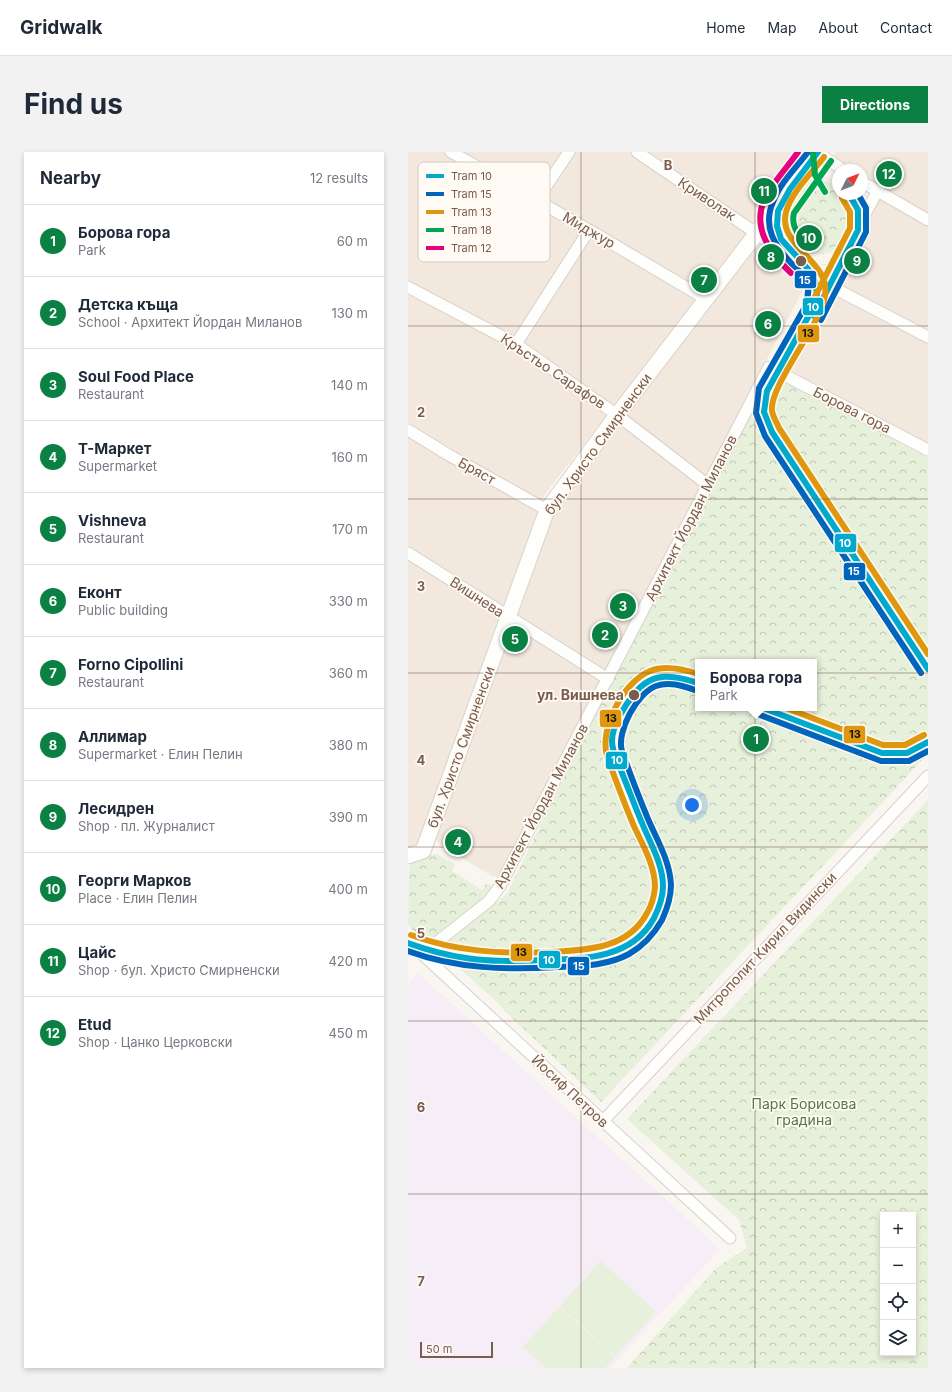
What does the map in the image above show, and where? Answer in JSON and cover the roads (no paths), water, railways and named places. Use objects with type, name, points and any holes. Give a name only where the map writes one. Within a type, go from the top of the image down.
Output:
[{"type":"street","name":"Миджур","points":[[451,152],[469,162]]},
{"type":"street","points":[[550,180],[569,152]]},
{"type":"street","name":"Криволак","points":[[638,152],[757,233],[834,288],[928,337]]},
{"type":"street","points":[[818,152],[835,164]]},
{"type":"street","name":"бул. Христо Смирненски","points":[[408,856],[424,851],[507,616],[547,510],[617,414],[757,233],[764,226],[818,152]]},
{"type":"street","points":[[868,186],[928,220]]},
{"type":"street","name":"Архитект Йордан Миланов","points":[[422,954],[489,901],[500,886],[769,367],[775,370],[809,305],[826,282],[877,192]]},
{"type":"street","name":"Миджур","points":[[550,207],[706,299]]},
{"type":"street","points":[[516,344],[590,230]]},
{"type":"street","name":"Кръстьо Сарафов","points":[[408,287],[516,344],[617,414],[708,485]]},
{"type":"street","name":"Борова гора","points":[[775,370],[928,450]]},
{"type":"street","name":"Бряст","points":[[408,430],[447,454],[547,510]]},
{"type":"street","name":"Вишнева","points":[[408,552],[608,679]]},
{"type":"street","name":"Митрополит Кирил Видински","points":[[603,1121],[928,776]]},
{"type":"street","name":"Йосиф Петров","points":[[408,947],[422,954],[730,1238]]},
{"type":"tram line","name":"12","points":[[791,273],[771,249],[762,231],[760,221],[764,200],[771,188],[798,152]]},
{"type":"tram line","name":"15","points":[[808,152],[780,188],[773,202],[769,220],[772,236],[780,250],[799,270],[806,280],[808,289],[807,298],[805,307],[759,388],[756,413],[765,436],[921,673]]},
{"type":"tram line","name":"10","points":[[818,152],[790,189],[778,211],[777,226],[781,239],[808,269],[815,281],[817,294],[812,310],[767,391],[764,412],[772,432],[928,669]]},
{"type":"tram line","name":"18","points":[[813,153],[815,175],[825,192]]},
{"type":"tram line","name":"13","points":[[824,157],[793,197],[786,212],[785,224],[789,235],[820,273],[825,283],[825,296],[814,324],[778,387],[773,400],[772,411],[779,428],[928,654]]},
{"type":"tram line","name":"18","points":[[813,249],[795,229],[793,219],[794,213],[831,161]]},
{"type":"tram line","points":[[794,184],[811,176],[820,176],[832,181]]},
{"type":"tram line","name":"13","points":[[807,312],[850,228],[850,212],[843,200]]},
{"type":"tram line","name":"10","points":[[814,316],[858,230],[858,210],[852,200]]},
{"type":"tram line","name":"15","points":[[821,320],[866,232],[866,208],[861,200]]},
{"type":"tram line","points":[[803,263],[816,265],[833,263],[848,252]]},
{"type":"tram line","name":"13","points":[[411,935],[445,945],[480,951],[533,953],[579,950],[605,945],[618,941],[639,925],[650,907],[655,891],[653,871],[607,756],[605,745],[607,733],[610,720],[622,696],[640,677],[650,671],[662,668],[680,669],[695,673]]},
{"type":"tram line","name":"10","points":[[408,943],[444,954],[475,959],[504,961],[558,960],[605,954],[620,949],[633,942],[645,932],[654,918],[659,906],[663,890],[661,870],[656,854],[639,817],[613,749],[612,741],[614,728],[627,703],[635,693],[649,681],[656,678],[672,677],[695,682]]},
{"type":"tram line","name":"15","points":[[408,951],[445,962],[482,967],[539,968],[585,966],[621,958],[634,951],[652,935],[666,912],[670,894],[670,876],[666,859],[631,777],[622,751],[622,734],[625,724],[635,705],[649,690],[656,686],[666,684],[695,690]]},
{"type":"tram line","name":"10","points":[[771,711],[882,753],[907,753],[928,742]]},
{"type":"tram line","name":"13","points":[[794,711],[883,745],[905,745],[924,735]]},
{"type":"tram line","name":"15","points":[[760,715],[881,761],[909,761],[928,751]]},
{"type":"place","name":"Etud","points":[[889,174]]},
{"type":"place","name":"Цайс","points":[[764,191]]},
{"type":"place","name":"Георги Марков","points":[[809,238]]},
{"type":"place","name":"Аллимар","points":[[771,257]]},
{"type":"place","name":"Лесидрен","points":[[857,261]]},
{"type":"place","name":"Forno Cipollini","points":[[704,280]]},
{"type":"place","name":"Еконт","points":[[768,324]]},
{"type":"place","name":"Soul Food Place","points":[[623,606]]},
{"type":"place","name":"Детска къща","points":[[605,635]]},
{"type":"place","name":"Vishneva","points":[[515,639]]},
{"type":"place","name":"ул. Вишнева","points":[[634,695]]},
{"type":"place","name":"Борова гора","points":[[756,739]]},
{"type":"place","name":"Т-Маркет","points":[[458,842]]},
{"type":"park label","name":"Парк Борисова градина","points":[[804,1112]]}]
